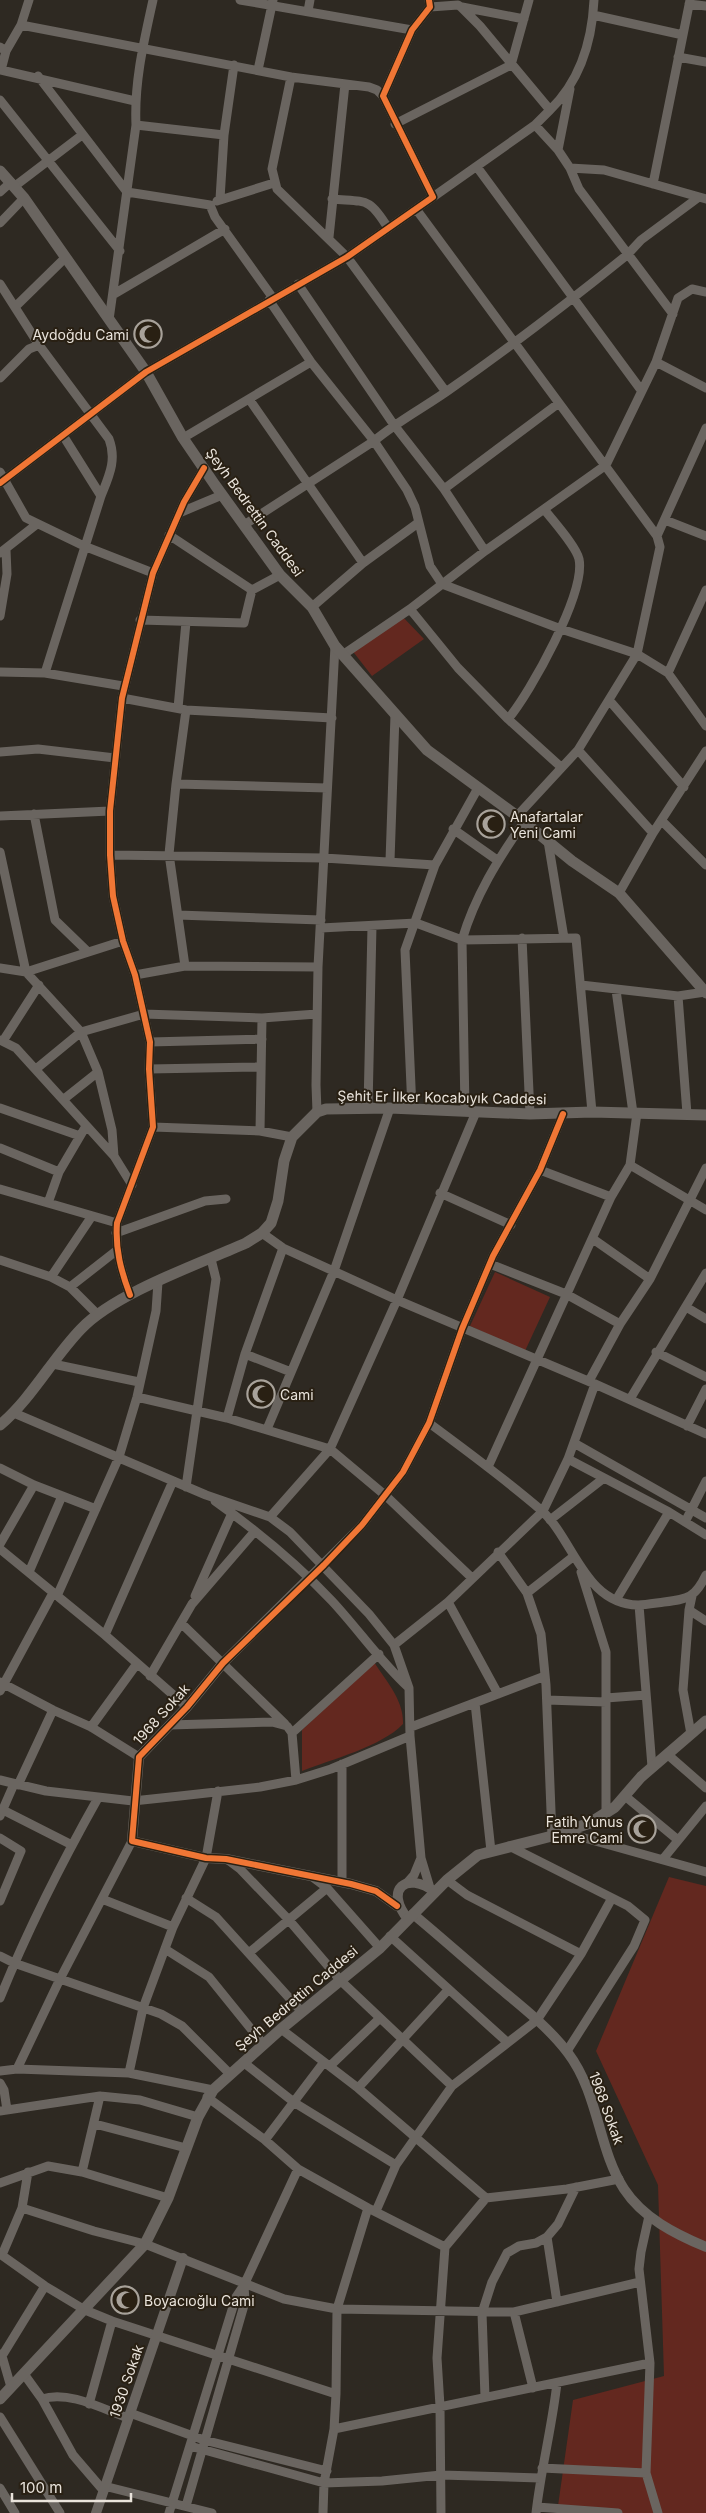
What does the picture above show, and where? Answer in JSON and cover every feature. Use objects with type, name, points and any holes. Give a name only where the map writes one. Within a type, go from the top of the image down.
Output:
[{"type":"main road","name":"Şeyh Bedrettin Caddesi","points":[[0,170],[24,198],[146,372],[183,438],[222,495],[280,575],[312,607],[339,650],[427,750],[520,819],[572,861],[619,893],[706,993]]},
{"type":"main road","name":"Şehit Er İlker Kocabıyık Caddesi","points":[[317,1112],[326,1110],[390,1108],[530,1114],[592,1112],[696,1115]]},
{"type":"main road","points":[[0,1425],[14,1413],[81,1329],[98,1315],[130,1295],[262,1233],[271,1223],[278,1201],[284,1161],[292,1137],[317,1112]]},
{"type":"main road","name":"Şeyh Bedrettin Caddesi","points":[[0,2399],[86,2310],[145,2244],[168,2198],[198,2118],[210,2094],[230,2074],[281,2029],[380,1948],[410,1917],[432,1890],[478,1855],[557,1834],[590,1823],[615,1807],[652,1767],[705,1723]]},
{"type":"street","points":[[29,0],[21,25],[3,49],[1,70],[38,76],[135,101]]},
{"type":"street","points":[[110,320],[136,125],[135,101],[142,49],[152,0]]},
{"type":"street","points":[[240,0],[272,2],[308,11],[412,30]]},
{"type":"street","points":[[308,11],[310,0]]},
{"type":"street","points":[[395,124],[511,65],[529,0]]},
{"type":"street","points":[[558,150],[571,87],[586,51],[594,0]]},
{"type":"street","points":[[258,70],[272,2]]},
{"type":"street","points":[[653,184],[689,2],[706,6]]},
{"type":"street","points":[[383,96],[412,30],[430,4],[459,4],[524,20]]},
{"type":"street","points":[[459,4],[480,26],[550,110]]},
{"type":"street","points":[[593,16],[683,35]]},
{"type":"street","points":[[21,25],[292,77],[369,87],[377,90],[383,96],[395,124],[433,197]]},
{"type":"street","points":[[678,57],[706,62]]},
{"type":"street","points":[[220,199],[224,135],[234,65]]},
{"type":"street","points":[[38,76],[127,192],[210,205],[220,199],[274,183]]},
{"type":"street","points":[[292,77],[272,169],[274,183],[277,189],[329,237],[347,257],[446,392]]},
{"type":"street","points":[[329,237],[345,84]]},
{"type":"street","points":[[153,573],[84,546],[26,518],[2,478],[64,437],[146,372],[347,257],[535,125],[571,87]]},
{"type":"street","points":[[0,100],[120,251]]},
{"type":"street","points":[[136,125],[224,135]]},
{"type":"street","points":[[535,125],[558,150],[570,168],[579,189],[673,314]]},
{"type":"street","points":[[0,192],[50,161],[82,135]]},
{"type":"street","points":[[477,167],[641,390]]},
{"type":"street","points":[[570,168],[604,170],[702,198]]},
{"type":"street","points":[[0,223],[24,198]]},
{"type":"street","points":[[244,526],[374,441],[394,425],[446,392],[515,343],[627,255],[641,240],[702,198]]},
{"type":"street","points":[[332,199],[368,203],[375,207],[388,228]]},
{"type":"street","points":[[210,205],[311,362],[374,441],[406,490],[415,507],[430,566],[442,584],[561,629],[637,654],[668,673],[705,719]]},
{"type":"street","points":[[270,1517],[330,1449],[397,1300],[440,1193],[470,1111],[462,940],[470,913],[520,819],[561,767],[578,750],[637,654],[660,547],[657,536],[606,465],[416,208]]},
{"type":"street","points":[[114,294],[225,229]]},
{"type":"street","points":[[15,307],[65,258]]},
{"type":"street","points":[[0,284],[39,345],[109,438],[113,452],[111,471],[84,546],[45,673]]},
{"type":"street","points":[[298,284],[394,425],[444,489],[485,551]]},
{"type":"street","points":[[317,1112],[318,967],[326,788],[339,650],[410,609],[485,551],[606,465],[656,362],[678,298],[684,292],[692,289],[706,292]]},
{"type":"street","points":[[0,378],[29,349],[39,345]]},
{"type":"street","points":[[183,438],[311,362]]},
{"type":"street","points":[[656,362],[706,388]]},
{"type":"street","points":[[249,399],[363,564]]},
{"type":"street","points":[[444,489],[559,403]]},
{"type":"street","points":[[657,536],[706,428]]},
{"type":"street","points":[[64,437],[101,496]]},
{"type":"street","points":[[130,1295],[116,1251],[116,1233],[117,1223],[153,1127],[149,1069],[150,1042],[135,975],[123,941],[113,896],[110,855],[110,811],[123,686],[140,620],[153,573],[169,535],[204,468]]},
{"type":"street","points":[[179,513],[222,495]]},
{"type":"street","points":[[508,719],[520,706],[561,629],[580,569],[578,556],[544,509]]},
{"type":"street","points":[[665,520],[706,536]]},
{"type":"street","points":[[0,616],[8,574],[3,552],[37,524]]},
{"type":"street","points":[[312,607],[363,564],[418,524]]},
{"type":"street","points":[[169,535],[252,590]]},
{"type":"street","points":[[140,620],[244,623],[252,590],[280,575]]},
{"type":"street","points":[[668,673],[706,590]]},
{"type":"street","points":[[410,609],[458,668],[508,719],[561,767]]},
{"type":"street","points":[[185,966],[169,854],[182,709],[186,622]]},
{"type":"street","points":[[0,671],[45,673],[123,686]]},
{"type":"street","points":[[122,698],[182,709],[332,718]]},
{"type":"street","points":[[609,700],[684,787]]},
{"type":"street","points":[[390,862],[395,715]]},
{"type":"street","points":[[0,752],[38,749],[115,758]]},
{"type":"street","points":[[578,750],[653,833]]},
{"type":"street","points":[[619,893],[653,833],[706,751]]},
{"type":"street","points":[[176,784],[326,788]]},
{"type":"street","points":[[412,1109],[405,950],[435,865],[453,829],[478,788]]},
{"type":"street","points":[[0,816],[110,811]]},
{"type":"street","points":[[34,814],[55,920],[88,952]]},
{"type":"street","points":[[662,821],[706,865]]},
{"type":"street","points":[[453,829],[497,860]]},
{"type":"street","points":[[548,841],[564,938]]},
{"type":"street","points":[[0,852],[26,972],[81,1032],[98,1072],[112,1130],[114,1156]]},
{"type":"street","points":[[110,855],[169,854],[324,858],[435,865]]},
{"type":"street","points":[[178,915],[372,926],[416,922],[462,940],[576,938],[592,1112]]},
{"type":"street","points":[[368,1108],[372,926]]},
{"type":"street","points":[[522,938],[530,1114]]},
{"type":"street","points":[[0,968],[26,972],[123,941]]},
{"type":"street","points":[[135,975],[185,966],[318,967]]},
{"type":"street","points":[[580,984],[616,990],[678,996],[706,993]]},
{"type":"street","points":[[39,985],[2,1040],[16,1048],[64,1099],[114,1156],[132,1185]]},
{"type":"street","points":[[488,1467],[611,1197],[630,1165],[635,1113],[616,990]]},
{"type":"street","points":[[678,996],[696,1115],[706,1122]]},
{"type":"street","points":[[36,1070],[81,1032],[144,1014],[262,1018],[317,1014]]},
{"type":"street","points":[[260,1131],[262,1018]]},
{"type":"street","points":[[150,1042],[262,1039]]},
{"type":"street","points":[[149,1069],[261,1067]]},
{"type":"street","points":[[64,1099],[98,1072]]},
{"type":"street","points":[[0,1108],[80,1136]]},
{"type":"street","points":[[267,1429],[334,1271],[390,1108]]},
{"type":"street","points":[[309,1578],[324,1566],[386,1496],[403,1472],[429,1422],[462,1329],[490,1264],[540,1170],[563,1114]]},
{"type":"street","points":[[48,1203],[59,1172],[86,1126]]},
{"type":"street","points":[[153,1127],[260,1131],[292,1137]]},
{"type":"street","points":[[0,1148],[59,1172]]},
{"type":"street","points":[[630,1165],[706,1210]]},
{"type":"street","points":[[394,1645],[448,1602],[542,1511],[568,1459],[592,1383],[620,1324],[650,1279],[706,1168]]},
{"type":"street","points":[[540,1170],[611,1197]]},
{"type":"street","points":[[0,1189],[117,1223]]},
{"type":"street","points":[[440,1193],[510,1225]]},
{"type":"street","points":[[116,1233],[205,1201],[226,1199]]},
{"type":"street","points":[[51,1277],[92,1216]]},
{"type":"street","points":[[262,1233],[284,1248],[397,1300],[630,1399],[706,1434]]},
{"type":"street","points":[[593,1238],[650,1279]]},
{"type":"street","points":[[227,1418],[245,1354],[284,1248]]},
{"type":"street","points":[[70,1286],[116,1251]]},
{"type":"street","points":[[186,1487],[216,1279],[211,1258]]},
{"type":"street","points":[[0,1260],[51,1277],[70,1286],[98,1315]]},
{"type":"street","points":[[490,1264],[566,1294],[620,1324]]},
{"type":"street","points":[[630,1399],[656,1352],[706,1273]]},
{"type":"street","points":[[139,1757],[91,1727],[1,1685],[55,1595],[119,1457],[137,1397],[156,1311],[158,1282]]},
{"type":"street","points":[[686,1307],[706,1319]]},
{"type":"street","points":[[656,1352],[706,1377]]},
{"type":"street","points":[[245,1354],[291,1372]]},
{"type":"street","points":[[53,1364],[139,1382]]},
{"type":"street","points":[[687,1426],[706,1389]]},
{"type":"street","points":[[137,1397],[227,1418],[330,1449],[386,1496],[472,1578]]},
{"type":"street","points":[[14,1413],[206,1496],[270,1517],[290,1532],[369,1614],[394,1645],[409,1688],[410,1732],[421,1858],[432,1890]]},
{"type":"street","points":[[429,1422],[542,1511],[574,1556],[580,1569],[606,1652],[606,1813]]},
{"type":"street","points":[[574,1443],[694,1509],[706,1518]]},
{"type":"street","points":[[568,1459],[669,1512],[706,1535]]},
{"type":"street","points":[[0,1468],[34,1485],[96,1509]]},
{"type":"street","points":[[550,1520],[604,1478]]},
{"type":"street","points":[[685,1522],[694,1509],[706,1480]]},
{"type":"street","points":[[105,1635],[173,1481]]},
{"type":"street","points":[[0,1544],[34,1485]]},
{"type":"street","points":[[29,1572],[62,1496]]},
{"type":"street","points":[[206,1496],[255,1531],[309,1578],[379,1654],[394,1674],[409,1688]]},
{"type":"street","points":[[616,1600],[669,1512]]},
{"type":"street","points":[[150,1676],[191,1606],[232,1513]]},
{"type":"street","points":[[191,1606],[255,1531]]},
{"type":"street","points":[[0,1549],[105,1635],[136,1665],[187,1707]]},
{"type":"street","points":[[498,1552],[526,1593],[541,1634],[546,1676],[546,1700],[557,1834],[663,1859],[706,1872]]},
{"type":"street","points":[[526,1593],[574,1556]]},
{"type":"street","points":[[580,1569],[597,1587],[616,1600],[639,1605],[692,1596]]},
{"type":"street","points":[[691,1734],[683,1690],[689,1610],[692,1596],[706,1575]]},
{"type":"street","name":"1968 Sokak","points":[[132,1841],[133,1801],[139,1757],[187,1707],[223,1663],[309,1578]]},
{"type":"street","points":[[448,1602],[498,1694]]},
{"type":"street","points":[[639,1605],[652,1767]]},
{"type":"street","points":[[689,1610],[706,1621]]},
{"type":"street","points":[[181,1624],[290,1730],[296,1780]]},
{"type":"street","points":[[290,1730],[379,1654]]},
{"type":"street","points":[[91,1727],[136,1665]]},
{"type":"street","points":[[0,1780],[98,1798],[133,1801],[260,1787],[296,1780],[342,1764],[475,1703],[546,1676]]},
{"type":"street","points":[[546,1700],[606,1700],[646,1695]]},
{"type":"street","points":[[475,1703],[491,1851]]},
{"type":"street","points":[[53,1710],[2,1813],[72,1844]]},
{"type":"street","points":[[169,1726],[272,1722],[290,1730]]},
{"type":"street","points":[[668,1754],[706,1788]]},
{"type":"street","points":[[342,1764],[342,1882]]},
{"type":"street","points":[[129,2073],[143,2008],[173,1927],[206,1858],[218,1791]]},
{"type":"street","points":[[625,1796],[678,1840]]},
{"type":"street","points":[[0,1998],[14,1964],[72,1844],[98,1798]]},
{"type":"street","points":[[663,1859],[706,1806]]},
{"type":"street","points":[[0,1838],[21,1851],[0,1901]]},
{"type":"street","points":[[17,2069],[60,1979],[132,1841],[206,1858],[226,1859],[310,1875],[376,1891],[419,1882],[432,1890]]},
{"type":"street","points":[[509,1846],[612,1898],[645,1920],[634,1946],[567,2051]]},
{"type":"street","points":[[398,1906],[398,1893],[414,1875],[421,1858]]},
{"type":"street","points":[[226,1859],[240,1869],[288,1919],[341,1981],[404,2038],[452,2086]]},
{"type":"street","points":[[310,1875],[327,1888],[380,1948]]},
{"type":"street","points":[[447,1880],[467,1894],[581,1954]]},
{"type":"street","points":[[250,1952],[327,1888]]},
{"type":"street","name":"1968 Sokak","points":[[376,1891],[398,1906],[537,2020],[567,2051],[579,2068],[593,2101],[619,2179],[637,2205],[670,2230],[706,2247]]},
{"type":"street","points":[[186,1898],[216,1916],[302,2012]]},
{"type":"street","points":[[323,2513],[324,2483],[334,2428],[337,2309],[372,2210],[396,2165],[452,2086],[537,2020],[581,1954],[612,1898]]},
{"type":"street","points":[[102,1899],[173,1927]]},
{"type":"street","points":[[390,1936],[507,2042]]},
{"type":"street","points":[[165,1949],[209,1978],[264,2045]]},
{"type":"street","points":[[0,1956],[14,1964],[161,2014],[182,2026],[230,2074]]},
{"type":"street","points":[[358,2088],[448,1990]]},
{"type":"street","points":[[265,2140],[327,2064],[380,2018]]},
{"type":"street","points":[[281,2029],[358,2088],[486,2198]]},
{"type":"street","points":[[243,2062],[295,2103],[396,2165]]},
{"type":"street","points":[[0,2071],[17,2069],[129,2073],[210,2094],[298,2169],[372,2210],[445,2247]]},
{"type":"street","points":[[0,2083],[4,2090],[4,2111],[100,2096],[140,2100],[198,2118]]},
{"type":"street","points":[[82,2172],[95,2124],[100,2096]]},
{"type":"street","points":[[95,2124],[186,2148]]},
{"type":"street","points":[[0,2183],[48,2166],[82,2172],[168,2198]]},
{"type":"street","points":[[169,2513],[193,2435],[245,2302],[244,2285],[298,2169]]},
{"type":"street","points":[[28,2172],[22,2208],[1,2255],[44,2286],[86,2310],[112,2321],[336,2394]]},
{"type":"street","points":[[441,2513],[440,2406],[436,2358],[445,2247],[486,2198],[576,2187],[619,2179]]},
{"type":"street","points":[[485,2397],[482,2312],[492,2282],[507,2252],[519,2246],[536,2243],[547,2237],[558,2224],[576,2187]]},
{"type":"street","points":[[22,2208],[94,2231],[145,2244],[183,2258],[244,2285],[284,2299],[337,2309],[514,2312],[640,2282]]},
{"type":"street","points":[[650,2216],[640,2252],[640,2282],[650,2363],[646,2473],[658,2513]]},
{"type":"street","points":[[547,2237],[557,2302]]},
{"type":"street","name":"1930 Sokak","points":[[96,2513],[183,2258]]},
{"type":"street","points":[[11,2387],[1,2355],[44,2286]]},
{"type":"street","points":[[514,2312],[533,2388]]},
{"type":"street","points":[[89,2404],[112,2321]]},
{"type":"street","points":[[186,2506],[223,2358]]},
{"type":"street","points":[[334,2428],[650,2363]]},
{"type":"street","points":[[24,2374],[42,2399],[73,2455],[104,2488],[172,2502],[212,2513]]},
{"type":"street","points":[[557,2383],[551,2433],[540,2478],[536,2510],[618,2513]]},
{"type":"street","points":[[42,2399],[53,2395],[89,2404],[204,2440],[327,2471]]},
{"type":"street","points":[[0,2417],[60,2513]]},
{"type":"street","points":[[190,2446],[324,2483],[382,2481],[441,2475],[540,2478]]},
{"type":"street","points":[[542,2468],[646,2473]]},
{"type":"street","points":[[0,2488],[15,2513]]},
{"type":"shaded area","points":[[400,614],[424,639],[372,676],[351,649]]},
{"type":"shaded area","points":[[495,1272],[550,1297],[525,1351],[470,1326]]},
{"type":"shaded area","points":[[374,1662],[389,1684],[401,1707],[403,1724],[394,1732],[369,1746],[302,1771],[302,1730]]},
{"type":"shaded area","points":[[669,1877],[706,1886],[706,2513],[557,2513],[573,2400],[664,2376],[658,2185],[596,2051]]},
{"type":"cycle path","points":[[0,483],[146,372],[347,257],[433,197],[383,96],[412,30],[430,7],[429,0]]},
{"type":"cycle path","points":[[130,1295],[119,1260],[117,1223],[153,1127],[149,1069],[150,1042],[135,975],[123,941],[113,896],[110,855],[110,811],[122,698],[153,573],[184,502],[204,468]]},
{"type":"cycle path","points":[[397,1906],[376,1891],[351,1884],[226,1859],[206,1858],[132,1841],[139,1757],[187,1707],[223,1663],[324,1565],[362,1525],[403,1472],[429,1423],[462,1329],[493,1256],[540,1170],[563,1114]]},
{"type":"place","name":"Aydoğdu Cami","points":[[148,334]]},
{"type":"place","name":"Anafartalar Yeni Cami","points":[[491,824]]},
{"type":"place","name":"Cami","points":[[261,1394]]},
{"type":"place","name":"Fatih Yunus Emre Cami","points":[[642,1829]]},
{"type":"place","name":"Boyacıoğlu Cami","points":[[125,2300]]}]
